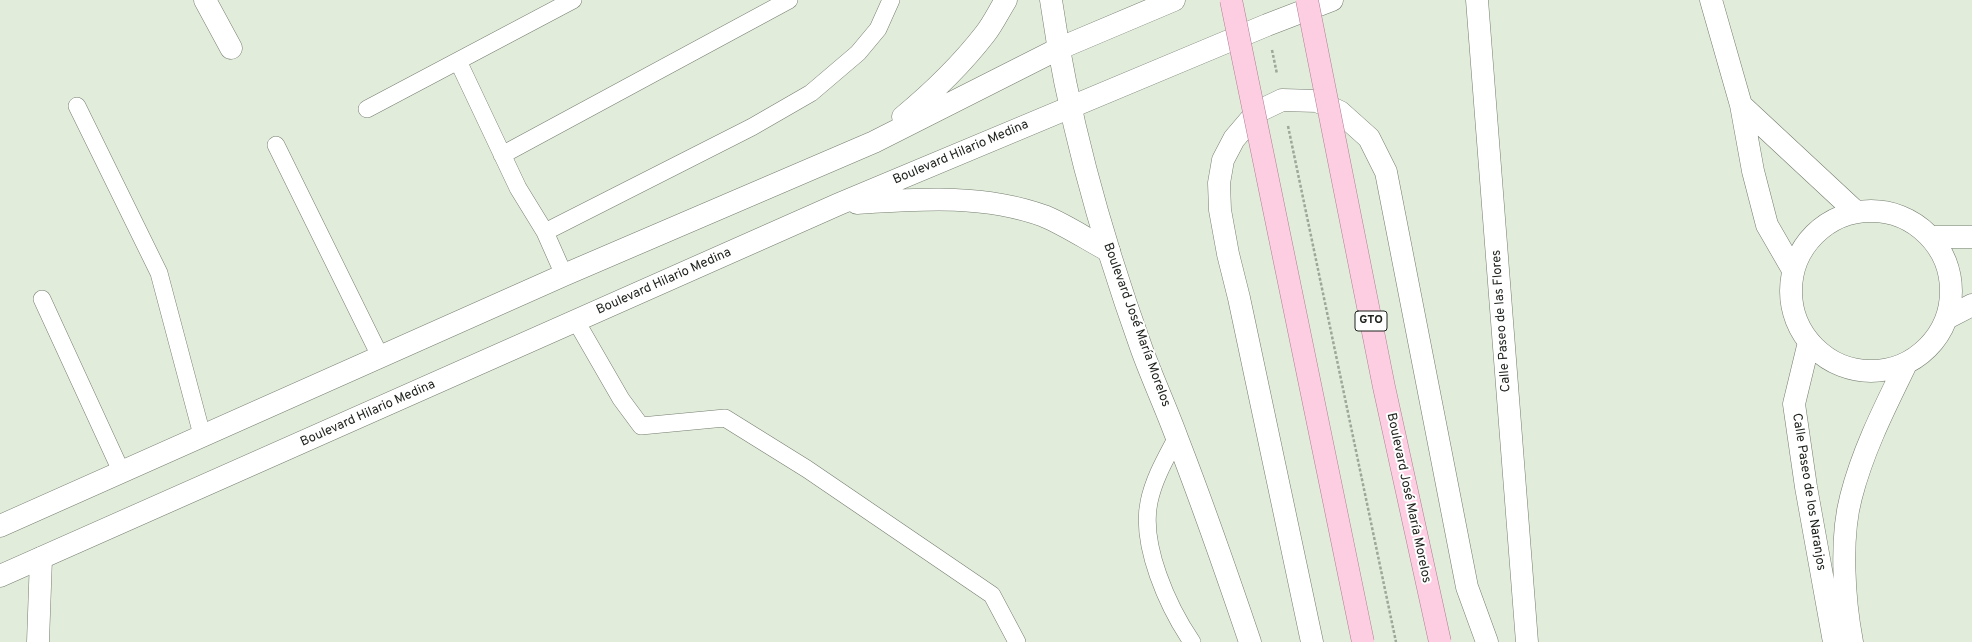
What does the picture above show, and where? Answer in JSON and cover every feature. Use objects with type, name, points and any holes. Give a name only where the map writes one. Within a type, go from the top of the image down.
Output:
[{"type":"main road","points":[[1231,0],[1363,642]]},
{"type":"main road","name":"Boulevard José María Morelos","points":[[1308,0],[1384,387],[1440,642]]},
{"type":"street","points":[[205,0],[231,48]]},
{"type":"street","points":[[874,142],[926,98],[956,68],[985,33],[1006,0]]},
{"type":"street","name":"Boulevard José María Morelos","points":[[1051,0],[1069,108],[1109,251],[1142,351],[1177,437],[1250,642]]},
{"type":"street","points":[[0,526],[564,275],[874,142],[1058,49],[1174,0]]},
{"type":"street","name":"Boulevard Hilario Medina","points":[[0,576],[839,204],[1268,25],[1332,0]]},
{"type":"street","name":"Calle Paseo de las Flores","points":[[1477,0],[1527,642]]},
{"type":"street","points":[[1711,0],[1741,105],[1753,171],[1767,225],[1793,270]]},
{"type":"street","points":[[1312,642],[1239,298],[1228,254],[1220,210],[1219,184],[1223,160],[1234,139],[1257,112],[1282,100],[1317,101],[1340,112],[1369,138],[1386,172],[1467,587],[1487,642]]},
{"type":"street","points":[[1741,105],[1856,212]]},
{"type":"street","points":[[839,204],[960,199],[1005,205],[1045,217],[1109,251]]},
{"type":"street","points":[[1856,212],[1883,212],[1909,221],[1931,237],[1946,262],[1952,290],[1947,318],[1938,337],[1924,353],[1906,364],[1871,372],[1837,364],[1809,342],[1796,320],[1790,295],[1793,270],[1806,243],[1828,224],[1856,212]]},
{"type":"street","points":[[1931,237],[1972,237]]},
{"type":"street","points":[[1947,318],[1972,305]]},
{"type":"street","name":"Calle Paseo de los Naranjos","points":[[1809,342],[1794,404],[1806,486],[1834,642]]},
{"type":"street","name":"Calle Paseo de los Naranjos","points":[[1852,642],[1849,627],[1844,546],[1851,498],[1862,460],[1906,364]]},
{"type":"street","points":[[38,642],[41,558]]},
{"type":"lane","points":[[367,109],[574,0]]},
{"type":"lane","points":[[502,155],[789,0]]},
{"type":"lane","points":[[545,232],[752,127],[812,92],[836,73],[863,47],[878,29],[891,0]]},
{"type":"lane","points":[[458,61],[518,188],[545,232],[564,275]]},
{"type":"lane","points":[[77,106],[158,273],[202,435]]},
{"type":"lane","points":[[276,145],[380,356]]},
{"type":"lane","points":[[42,299],[121,471]]},
{"type":"lane","points":[[576,321],[621,399],[641,426],[725,418],[807,469],[992,595],[1017,642]]},
{"type":"lane","points":[[1177,437],[1158,472],[1149,502],[1147,530],[1160,580],[1178,622],[1192,642]]},
{"type":"path","points":[[1268,25],[1282,100],[1396,642]]}]
